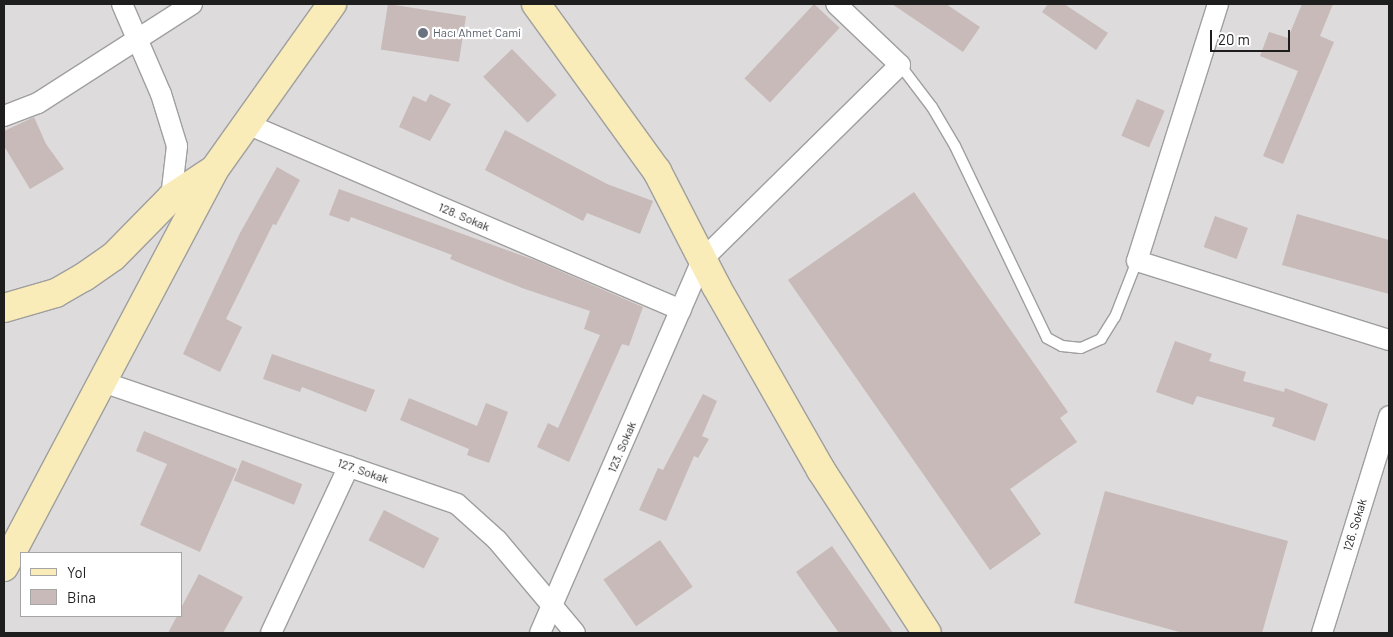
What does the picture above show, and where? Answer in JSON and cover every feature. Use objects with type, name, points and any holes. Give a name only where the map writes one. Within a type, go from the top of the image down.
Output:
[{"type":"main road","points":[[7,549],[103,382],[214,170],[332,4]]},
{"type":"main road","points":[[536,4],[657,171],[702,260],[821,470],[927,633]]},
{"type":"main road","points":[[4,308],[56,292],[84,277],[113,257],[171,198],[214,170]]},
{"type":"street","points":[[122,4],[135,38],[161,94],[177,146],[171,198]]},
{"type":"street","points":[[4,116],[38,104],[135,38],[192,4]]},
{"type":"street","points":[[702,260],[900,65],[836,4]]},
{"type":"street","points":[[1218,4],[1137,261],[1389,340]]},
{"type":"street","name":"128. Sokak","points":[[246,124],[680,310]]},
{"type":"street","name":"123. Sokak","points":[[540,633],[702,260]]},
{"type":"street","name":"127. Sokak","points":[[103,382],[457,504],[477,520],[554,604],[575,633]]},
{"type":"street","name":"126. Sokak","points":[[1322,633],[1389,416]]},
{"type":"street","points":[[271,633],[349,466]]},
{"type":"lane","points":[[900,65],[932,106],[954,146],[1047,338],[1062,346],[1081,348],[1101,339],[1115,317],[1137,261]]},
{"type":"shaded area","points":[[4,4],[1389,4],[1389,633],[4,633]]},
{"type":"building","name":"Hacı Ahmet Cami","points":[[388,4],[466,16],[459,62],[381,49]]},
{"type":"building","points":[[814,4],[840,28],[770,102],[744,79]]},
{"type":"building","points":[[892,4],[946,4],[980,27],[963,52]]},
{"type":"building","points":[[1048,4],[1064,4],[1108,33],[1096,50],[1042,12]]},
{"type":"building","points":[[1302,4],[1333,4],[1320,36],[1334,42],[1283,164],[1263,156],[1298,71],[1260,56],[1269,32],[1288,38]]},
{"type":"building","points":[[512,49],[556,95],[528,123],[483,77]]},
{"type":"building","points":[[430,94],[451,104],[430,141],[399,127],[413,96],[426,102]]},
{"type":"building","points":[[1137,99],[1165,111],[1149,148],[1121,136]]},
{"type":"building","points":[[34,117],[46,144],[64,169],[30,189],[4,146],[4,131]]},
{"type":"building","points":[[505,130],[607,184],[653,201],[640,234],[587,213],[583,221],[485,170]]},
{"type":"building","points":[[277,167],[300,180],[276,225],[273,224],[226,319],[242,327],[220,372],[183,354],[240,233]]},
{"type":"building","points":[[339,189],[537,261],[643,307],[629,346],[622,344],[569,462],[537,447],[548,423],[558,428],[600,335],[584,329],[590,311],[522,288],[450,259],[452,255],[351,217],[349,222],[329,215]]},
{"type":"building","points":[[914,192],[1068,412],[1060,418],[1077,442],[1010,489],[1041,534],[990,570],[788,280]]},
{"type":"building","points":[[1297,214],[1389,240],[1389,294],[1282,265]]},
{"type":"building","points":[[1215,216],[1248,228],[1237,259],[1204,247]]},
{"type":"building","points":[[1175,341],[1212,354],[1209,361],[1246,372],[1243,381],[1284,392],[1285,388],[1328,404],[1315,441],[1272,426],[1275,418],[1197,396],[1193,405],[1156,392]]},
{"type":"building","points":[[272,354],[375,390],[366,412],[302,387],[300,392],[263,379]]},
{"type":"building","points":[[703,394],[717,401],[702,436],[709,439],[698,458],[694,456],[666,521],[639,510],[658,468],[663,470]]},
{"type":"building","points":[[409,398],[477,426],[486,403],[508,412],[489,463],[467,455],[469,449],[400,420]]},
{"type":"building","points":[[144,431],[237,469],[200,552],[140,525],[167,464],[136,451]]},
{"type":"building","points":[[242,460],[302,484],[294,505],[234,480]]},
{"type":"building","points":[[1105,491],[1288,541],[1262,633],[1183,633],[1074,603]]},
{"type":"building","points":[[384,510],[439,538],[424,568],[369,540]]},
{"type":"building","points":[[660,540],[693,587],[636,626],[603,580]]},
{"type":"building","points":[[832,546],[893,633],[839,633],[796,572]]},
{"type":"building","points":[[199,574],[243,597],[223,633],[168,633],[176,617],[182,617],[182,606]]},
{"type":"place","name":"Hacı Ahmet Cami","points":[[423,33]]}]
